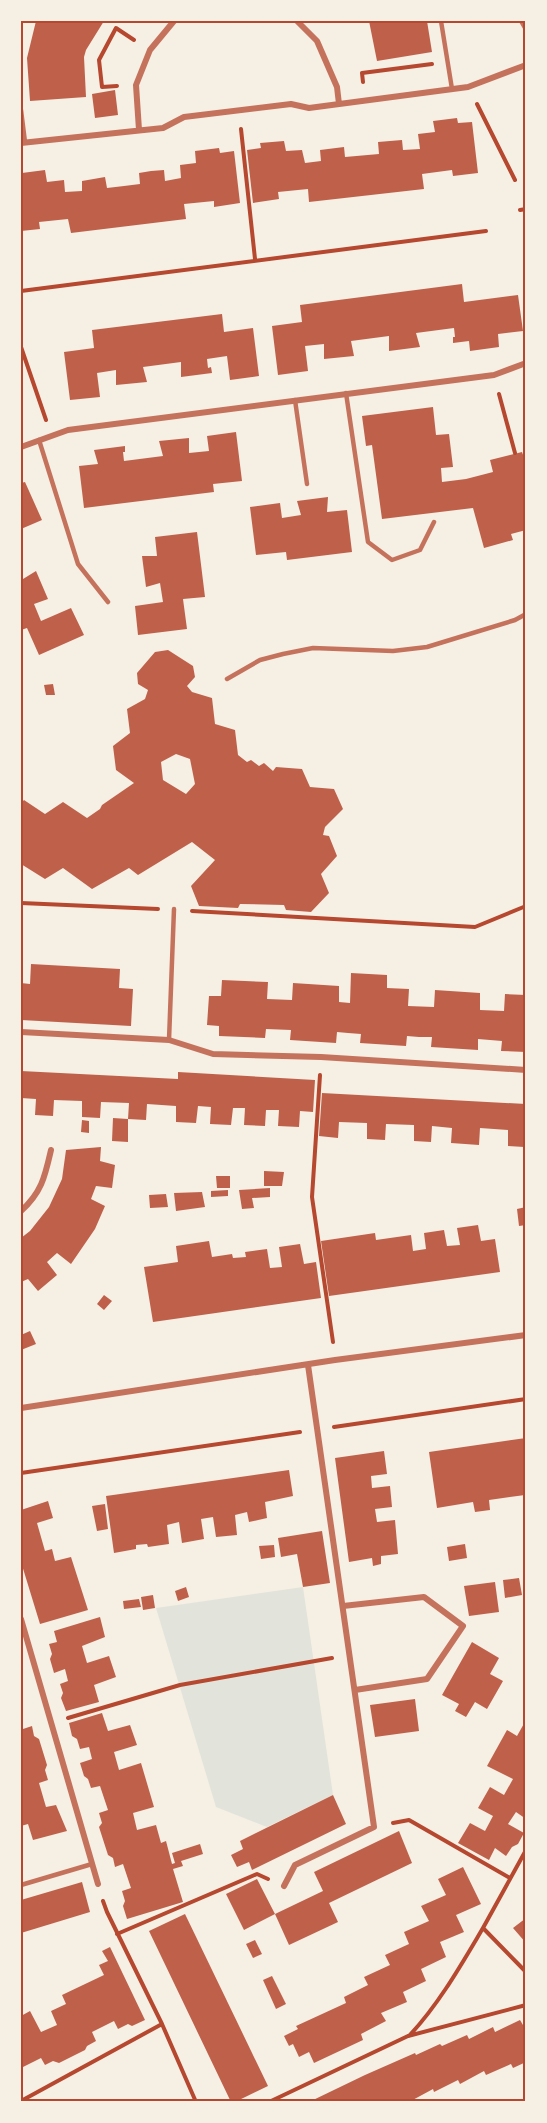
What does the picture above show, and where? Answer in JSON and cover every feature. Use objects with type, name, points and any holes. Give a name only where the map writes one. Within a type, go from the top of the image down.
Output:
[{"type":"street","points":[[139,130],[136,85],[150,50],[174,21]]},
{"type":"street","points":[[297,21],[317,41],[337,87],[339,104]]},
{"type":"street","points":[[522,21],[526,28]]},
{"type":"street","points":[[23,142],[164,128],[184,117],[291,104],[309,108],[468,87],[526,65]]},
{"type":"street","points":[[21,447],[68,430],[494,375],[526,363]]},
{"type":"street","points":[[21,1032],[169,1040],[213,1054],[321,1057],[526,1070]]},
{"type":"street","points":[[21,1211],[43,1184],[51,1150]]},
{"type":"street","points":[[21,1408],[335,1360],[526,1335]]},
{"type":"street","points":[[284,1886],[295,1865],[374,1827],[308,1365]]},
{"type":"street","points":[[343,1606],[424,1597],[463,1626],[427,1679],[355,1690]]},
{"type":"street","points":[[21,1619],[98,1884]]},
{"type":"lane","points":[[441,21],[452,89]]},
{"type":"lane","points":[[21,110],[23,142]]},
{"type":"lane","points":[[346,393],[368,542],[392,560],[420,550],[434,522]]},
{"type":"lane","points":[[296,400],[307,484]]},
{"type":"lane","points":[[39,440],[78,564],[108,602]]},
{"type":"lane","points":[[227,679],[260,660],[284,654],[313,648],[393,651],[427,647],[515,620],[526,614]]},
{"type":"lane","points":[[169,1040],[174,909]]},
{"type":"lane","points":[[21,1885],[92,1864]]},
{"type":"path","points":[[121,95],[121,86],[102,87],[99,60],[116,28],[150,50]]},
{"type":"path","points":[[357,83],[363,82],[362,73],[447,62]]},
{"type":"path","points":[[476,104],[515,180]]},
{"type":"path","points":[[239,111],[255,259]]},
{"type":"path","points":[[520,210],[526,209]]},
{"type":"path","points":[[21,291],[486,231]]},
{"type":"path","points":[[21,347],[51,436]]},
{"type":"path","points":[[494,375],[515,453]]},
{"type":"path","points":[[21,903],[174,909],[476,927],[526,906]]},
{"type":"path","points":[[321,1057],[312,1197],[335,1360]]},
{"type":"path","points":[[21,1473],[526,1399]]},
{"type":"path","points":[[52,1723],[180,1685],[350,1654]]},
{"type":"path","points":[[374,1827],[409,1820],[510,1878]]},
{"type":"path","points":[[408,2036],[423,2020],[459,1968],[526,1850]]},
{"type":"path","points":[[117,1934],[257,1874],[284,1886]]},
{"type":"path","points":[[98,1884],[107,1912],[162,2025],[196,2102]]},
{"type":"path","points":[[483,1928],[526,1972]]},
{"type":"path","points":[[269,2102],[408,2036],[526,2006]]},
{"type":"path","points":[[21,2101],[162,2025]]},
{"type":"path","points":[[280,2097],[283,2102]]},
{"type":"shaded area","points":[[303,1587],[333,1795],[267,1827],[216,1807],[156,1608]]},
{"type":"building","points":[[36,21],[104,21],[84,57],[86,97],[30,101],[27,58]]},
{"type":"building","points":[[369,21],[427,21],[432,52],[377,61]]},
{"type":"building","points":[[115,90],[118,115],[95,118],[92,94]]},
{"type":"building","points":[[457,118],[458,123],[472,122],[478,173],[453,176],[452,170],[422,174],[424,189],[309,202],[308,189],[278,192],[279,199],[253,203],[247,150],[261,148],[260,143],[284,141],[286,151],[302,150],[305,163],[321,161],[320,150],[344,147],[345,157],[379,154],[378,142],[402,140],[403,150],[420,149],[418,134],[435,132],[433,121]]},
{"type":"building","points":[[219,148],[220,153],[234,151],[240,203],[214,207],[214,201],[184,204],[186,219],[71,233],[68,219],[39,222],[40,229],[21,231],[22,173],[45,170],[47,182],[64,180],[65,192],[82,191],[82,181],[105,177],[107,188],[140,184],[139,173],[151,171],[164,170],[165,181],[181,178],[180,165],[196,163],[195,151]]},
{"type":"building","points":[[462,284],[464,302],[518,295],[523,331],[498,334],[499,347],[470,351],[469,341],[453,343],[454,328],[416,333],[420,347],[389,351],[389,336],[351,341],[354,356],[324,359],[324,344],[305,346],[308,371],[278,375],[272,326],[302,322],[300,305]]},
{"type":"building","points":[[222,314],[224,332],[253,328],[259,376],[230,380],[227,356],[207,359],[208,368],[211,367],[212,373],[181,377],[181,362],[143,367],[147,382],[116,385],[116,370],[97,373],[100,397],[70,400],[64,352],[94,348],[92,330]]},
{"type":"building","points":[[433,407],[436,435],[449,434],[453,467],[441,468],[442,482],[493,472],[490,460],[522,452],[526,463],[526,530],[511,534],[513,540],[484,548],[473,508],[382,519],[372,445],[366,446],[362,416]]},
{"type":"building","points":[[236,432],[242,481],[213,484],[214,492],[84,508],[79,466],[98,464],[94,450],[125,446],[124,461],[163,456],[159,441],[189,438],[189,453],[209,451],[207,436]]},
{"type":"building","points":[[25,482],[42,520],[21,529],[21,483]]},
{"type":"building","points":[[328,497],[327,512],[347,510],[352,552],[287,560],[286,552],[256,555],[250,507],[280,503],[282,518],[301,515],[297,501]]},
{"type":"building","points":[[197,532],[205,597],[183,599],[187,629],[138,635],[135,606],[163,602],[160,583],[146,587],[142,556],[157,556],[155,537]]},
{"type":"building","points":[[36,571],[48,599],[34,604],[41,621],[71,608],[84,635],[39,655],[27,628],[21,630],[21,575],[23,579]]},
{"type":"building","points":[[168,650],[193,666],[195,677],[187,686],[192,692],[212,698],[215,724],[235,730],[238,755],[247,762],[251,760],[259,766],[264,763],[273,771],[276,767],[302,769],[310,787],[334,789],[343,809],[325,827],[323,835],[329,836],[337,856],[321,874],[329,893],[311,912],[286,910],[284,905],[240,904],[238,908],[199,906],[191,886],[215,860],[192,842],[138,875],[129,868],[92,889],[63,868],[45,879],[21,864],[21,803],[24,800],[45,814],[63,802],[87,818],[134,783],[116,770],[113,746],[130,733],[127,709],[145,699],[148,690],[138,684],[137,673],[155,652]],"holes":[[[176,754],[190,759],[195,784],[186,794],[163,780],[161,762]]]},
{"type":"building","points":[[53,684],[55,695],[46,695],[44,685]]},
{"type":"building","points":[[31,964],[120,969],[119,988],[133,989],[131,1026],[21,1020],[21,983],[30,984]]},
{"type":"building","points":[[351,973],[387,975],[387,988],[409,989],[408,1006],[434,1007],[435,990],[480,993],[480,1010],[504,1011],[505,994],[526,995],[526,1052],[501,1051],[502,1041],[478,1039],[478,1050],[431,1047],[432,1037],[407,1036],[406,1046],[360,1043],[361,1034],[337,1032],[336,1043],[290,1040],[291,1030],[266,1029],[265,1038],[219,1036],[219,1026],[207,1025],[209,996],[221,996],[222,980],[268,982],[267,999],[292,1000],[293,983],[339,986],[339,1002],[350,1003]]},
{"type":"building","points":[[21,1071],[178,1079],[178,1072],[315,1080],[313,1112],[300,1111],[299,1127],[278,1126],[279,1110],[266,1110],[265,1126],[244,1125],[245,1108],[233,1108],[231,1125],[210,1124],[211,1107],[198,1106],[196,1123],[176,1122],[176,1106],[147,1104],[146,1120],[128,1119],[129,1103],[101,1102],[100,1118],[82,1117],[82,1101],[54,1100],[53,1116],[35,1115],[36,1099],[21,1098]]},
{"type":"building","points":[[322,1093],[526,1104],[524,1147],[508,1146],[508,1130],[480,1128],[479,1145],[451,1143],[452,1128],[432,1126],[431,1142],[414,1141],[414,1125],[386,1124],[385,1140],[367,1139],[367,1123],[339,1122],[338,1138],[319,1136]]},
{"type":"building","points":[[113,1118],[128,1119],[128,1142],[112,1141]]},
{"type":"building","points":[[82,1120],[89,1121],[89,1133],[81,1132]]},
{"type":"building","points":[[101,1147],[100,1161],[115,1165],[112,1188],[96,1186],[91,1199],[105,1206],[95,1229],[71,1264],[57,1253],[47,1262],[57,1275],[38,1291],[28,1279],[21,1282],[21,1238],[30,1231],[49,1207],[62,1179],[66,1150]]},
{"type":"building","points":[[264,1171],[284,1172],[282,1186],[264,1186]]},
{"type":"building","points":[[216,1176],[230,1176],[230,1188],[217,1188]]},
{"type":"building","points":[[270,1188],[270,1197],[252,1198],[254,1208],[242,1209],[239,1190]]},
{"type":"building","points":[[228,1190],[228,1196],[211,1197],[211,1191]]},
{"type":"building","points":[[202,1192],[205,1207],[176,1211],[174,1193]]},
{"type":"building","points":[[166,1194],[168,1207],[150,1208],[149,1195]]},
{"type":"building","points":[[526,1207],[526,1225],[519,1226],[517,1209]]},
{"type":"building","points":[[478,1225],[481,1241],[495,1239],[500,1272],[329,1296],[321,1241],[375,1233],[376,1240],[411,1235],[413,1251],[426,1249],[424,1233],[444,1230],[447,1246],[460,1245],[457,1228]]},
{"type":"building","points":[[209,1241],[212,1257],[232,1254],[233,1258],[246,1257],[245,1252],[267,1249],[270,1268],[282,1267],[279,1247],[300,1244],[304,1264],[316,1262],[321,1298],[153,1322],[144,1267],[178,1262],[176,1246]]},
{"type":"building","points":[[104,1295],[112,1301],[104,1310],[97,1304]]},
{"type":"building","points":[[30,1331],[36,1344],[21,1350],[21,1335]]},
{"type":"building","points":[[526,1438],[525,1495],[489,1500],[490,1510],[475,1512],[473,1502],[437,1508],[429,1452]]},
{"type":"building","points":[[384,1451],[387,1474],[371,1476],[372,1488],[390,1486],[392,1507],[375,1509],[377,1522],[395,1520],[398,1554],[381,1556],[381,1564],[373,1566],[372,1558],[349,1562],[335,1458]]},
{"type":"building","points":[[289,1470],[293,1496],[265,1502],[267,1518],[249,1522],[247,1512],[235,1515],[237,1535],[216,1537],[213,1517],[201,1519],[204,1539],[182,1543],[179,1522],[167,1525],[169,1544],[148,1547],[147,1544],[136,1545],[136,1549],[114,1553],[106,1496]]},
{"type":"building","points":[[48,1501],[53,1518],[37,1523],[45,1551],[52,1549],[55,1561],[71,1557],[88,1610],[40,1624],[21,1562],[21,1510]]},
{"type":"building","points":[[105,1504],[108,1529],[97,1531],[92,1506]]},
{"type":"building","points":[[322,1531],[330,1583],[303,1587],[297,1554],[281,1557],[278,1538]]},
{"type":"building","points":[[465,1544],[467,1558],[449,1561],[447,1547]]},
{"type":"building","points":[[274,1545],[275,1557],[261,1559],[259,1546]]},
{"type":"building","points":[[519,1578],[522,1595],[505,1598],[503,1580]]},
{"type":"building","points":[[495,1582],[499,1612],[469,1616],[464,1586]]},
{"type":"building","points":[[186,1587],[189,1597],[178,1601],[175,1591]]},
{"type":"building","points":[[153,1595],[155,1608],[143,1610],[141,1597]]},
{"type":"building","points":[[139,1599],[141,1607],[124,1609],[123,1601]]},
{"type":"building","points":[[100,1617],[105,1637],[82,1646],[87,1663],[109,1656],[116,1677],[94,1685],[99,1702],[66,1711],[61,1698],[63,1693],[60,1684],[68,1681],[65,1669],[54,1673],[49,1644],[57,1642],[54,1631]]},
{"type":"building","points":[[472,1642],[499,1658],[490,1674],[503,1681],[487,1709],[475,1702],[466,1717],[455,1711],[459,1704],[442,1695]]},
{"type":"building","points":[[415,1699],[419,1731],[375,1737],[370,1705]]},
{"type":"building","points":[[102,1713],[108,1731],[130,1725],[137,1745],[114,1752],[119,1770],[141,1763],[154,1807],[133,1813],[137,1830],[156,1825],[161,1843],[166,1841],[172,1864],[175,1863],[172,1853],[200,1844],[203,1854],[181,1861],[183,1866],[173,1869],[183,1902],[127,1919],[122,1891],[131,1888],[123,1864],[115,1867],[113,1858],[108,1855],[99,1827],[102,1823],[99,1813],[108,1810],[100,1786],[91,1788],[80,1763],[92,1759],[89,1747],[80,1749],[77,1739],[72,1736],[69,1723]]},
{"type":"building","points":[[526,1720],[526,1819],[516,1812],[508,1824],[524,1833],[518,1844],[512,1847],[506,1856],[495,1848],[489,1860],[458,1843],[470,1823],[485,1831],[493,1816],[478,1808],[490,1787],[504,1795],[513,1779],[487,1766],[507,1730],[517,1736]]},
{"type":"building","points":[[21,1723],[23,1729],[32,1726],[34,1736],[39,1739],[47,1765],[45,1770],[48,1780],[39,1783],[46,1807],[56,1805],[67,1831],[33,1840],[28,1824],[21,1826]]},
{"type":"building","points":[[333,1795],[346,1824],[252,1870],[249,1862],[237,1867],[231,1855],[243,1849],[240,1841]]},
{"type":"building","points":[[399,1831],[412,1863],[329,1903],[338,1922],[289,1945],[275,1914],[323,1891],[314,1872]]},
{"type":"building","points":[[463,1867],[481,1904],[456,1915],[464,1932],[440,1942],[446,1957],[421,1969],[426,1981],[403,1992],[407,2002],[381,2013],[386,2021],[361,2034],[363,2040],[314,2063],[309,2052],[299,2057],[293,2044],[289,2046],[284,2036],[298,2029],[296,2026],[346,2003],[344,1997],[368,1985],[364,1977],[390,1965],[385,1955],[409,1944],[404,1932],[429,1921],[421,1906],[446,1895],[438,1879]]},
{"type":"building","points":[[257,1879],[275,1914],[244,1930],[226,1894]]},
{"type":"building","points":[[82,1882],[90,1912],[21,1933],[21,1900]]},
{"type":"building","points":[[185,1914],[268,2086],[235,2102],[231,2102],[149,1931]]},
{"type":"building","points":[[526,1918],[526,1943],[513,1928]]},
{"type":"building","points":[[255,1940],[262,1954],[253,1958],[246,1944]]},
{"type":"building","points":[[110,1947],[145,2020],[118,2029],[114,2021],[92,2032],[96,2041],[87,2046],[85,2050],[59,2063],[53,2061],[45,2065],[41,2058],[21,2068],[21,2016],[30,2011],[41,2032],[57,2025],[51,2011],[66,2004],[62,1995],[104,1975],[99,1965],[108,1961],[102,1951]]},
{"type":"building","points":[[272,1976],[286,2004],[276,2009],[263,1980]]},
{"type":"building","points":[[520,2020],[523,2025],[526,2023],[526,2062],[513,2068],[511,2064],[486,2075],[484,2071],[460,2084],[458,2080],[434,2092],[433,2089],[409,2102],[309,2102],[415,2053],[416,2055],[440,2044],[442,2046],[467,2035],[469,2039],[493,2027],[495,2032]]}]
